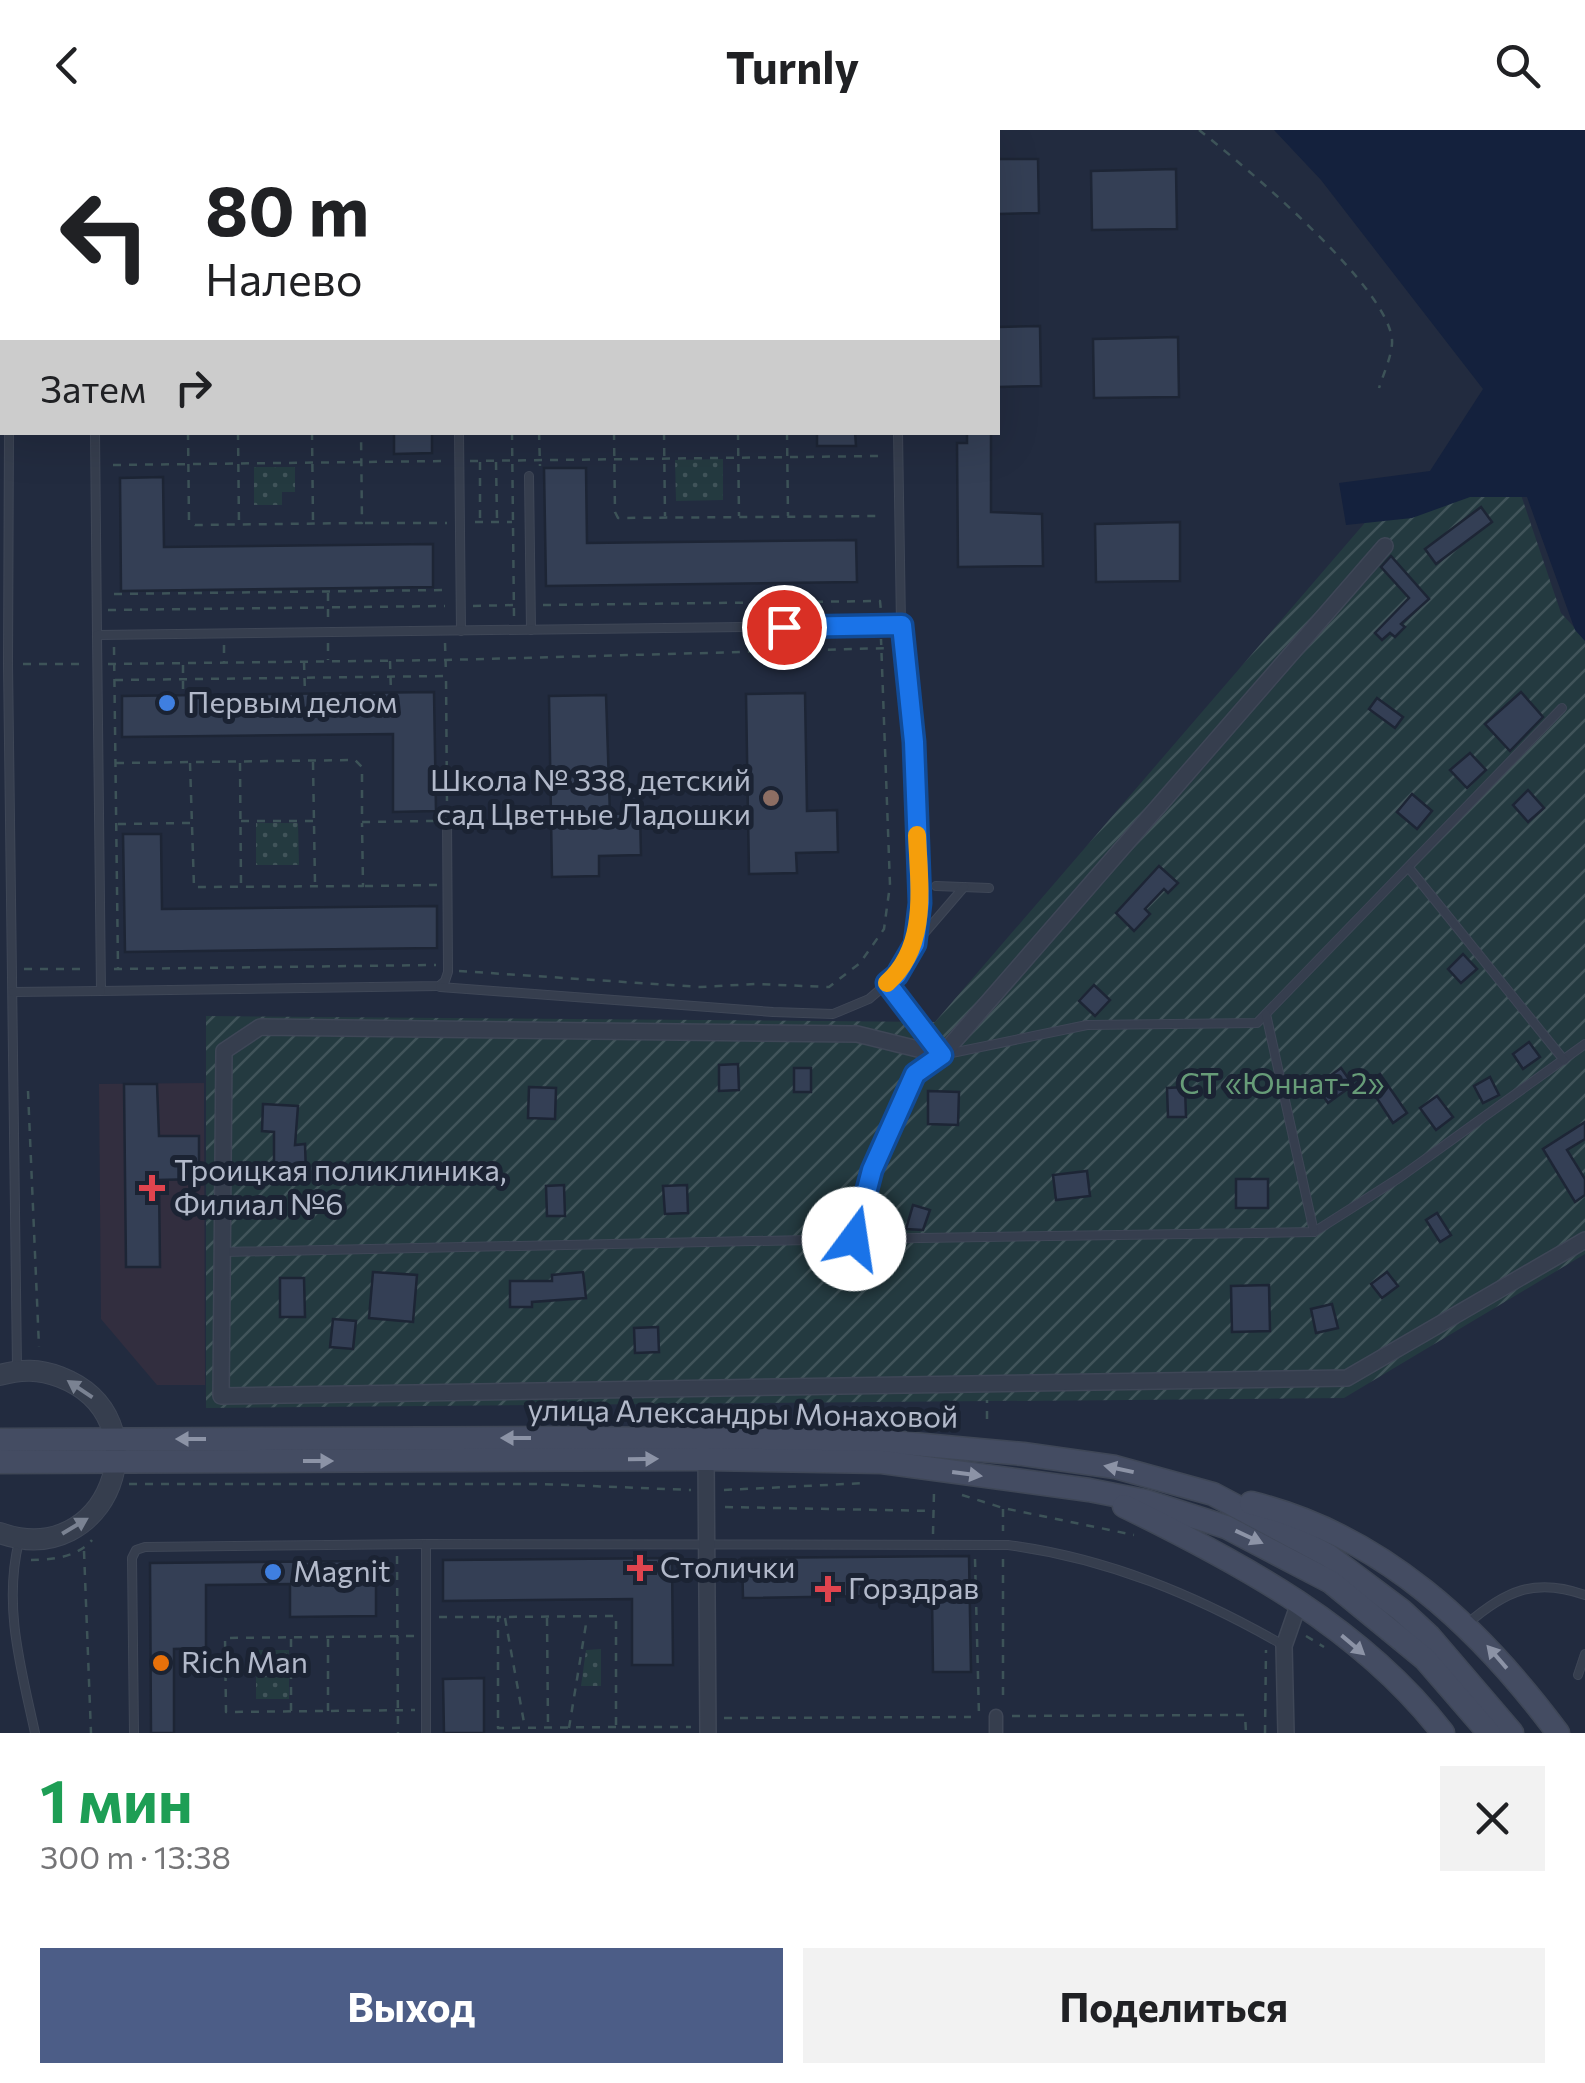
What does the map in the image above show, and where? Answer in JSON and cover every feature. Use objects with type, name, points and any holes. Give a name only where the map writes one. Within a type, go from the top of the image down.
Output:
[{"type":"main road","name":"улица Александры Монаховой","points":[[0,1440],[116,1451],[882,1462],[1145,1501],[1226,1527],[1331,1582],[1425,1659],[1489,1733]]},
{"type":"main road","name":"улица Александры Монаховой","points":[[0,1462],[116,1451],[880,1441],[1115,1467],[1213,1494],[1330,1556],[1402,1610],[1459,1668],[1512,1733]]},
{"type":"main road","points":[[1089,1490],[1212,1549],[1299,1603],[1378,1665],[1444,1733]]},
{"type":"main road","points":[[1213,1494],[1299,1517],[1338,1535],[1428,1592],[1467,1624],[1558,1733]]},
{"type":"street","points":[[1385,546],[942,1055],[857,1034],[260,1026],[224,1051],[221,1396],[1347,1378],[1585,1240]]},
{"type":"street","points":[[8,1372],[45,1372],[78,1384],[96,1400],[116,1451],[112,1482],[89,1518],[71,1531],[46,1540],[11,1544]]},
{"type":"street","points":[[706,1459],[708,1725]]},
{"type":"street","points":[[1286,1733],[1284,1646],[1299,1603]]},
{"type":"street","points":[[996,1733],[1000,1716]]},
{"type":"lane","points":[[8,1372],[13,992],[9,435]]},
{"type":"lane","points":[[95,435],[101,991]]},
{"type":"lane","points":[[459,435],[461,631]]},
{"type":"lane","points":[[898,435],[902,625],[914,742],[920,903],[915,944]]},
{"type":"lane","points":[[529,476],[531,630]]},
{"type":"lane","points":[[97,635],[902,625]]},
{"type":"lane","points":[[854,1239],[872,1170],[915,1074],[942,1055],[1088,1025],[1257,1023],[1562,708]]},
{"type":"lane","points":[[438,986],[446,981],[448,972],[441,820]]},
{"type":"lane","points":[[1409,868],[1564,1060]]},
{"type":"lane","points":[[936,886],[989,888]]},
{"type":"lane","points":[[13,992],[438,986],[833,1014],[869,999],[897,975],[915,944],[964,887]]},
{"type":"lane","points":[[887,983],[942,1055]]},
{"type":"lane","points":[[1266,1014],[1314,1232]]},
{"type":"lane","points":[[223,1252],[1314,1232],[1399,1178],[1585,1044]]},
{"type":"lane","points":[[11,1544],[12,1622],[35,1733]]},
{"type":"lane","points":[[426,1544],[426,1733]]},
{"type":"lane","points":[[134,1733],[132,1558],[136,1550],[145,1547],[1003,1544],[1070,1556],[1134,1575],[1206,1603],[1284,1646]]},
{"type":"lane","points":[[1467,1624],[1492,1603],[1528,1588],[1552,1587],[1585,1596]]},
{"type":"lane","points":[[1578,1675],[1585,1654]]},
{"type":"path","points":[[1200,130],[1303,219],[1374,297],[1393,342],[1378,388]]},
{"type":"path","points":[[188,435],[190,524],[432,523]]},
{"type":"path","points":[[238,435],[239,525]]},
{"type":"path","points":[[312,435],[313,524]]},
{"type":"path","points":[[361,435],[362,524]]},
{"type":"path","points":[[512,435],[514,630]]},
{"type":"path","points":[[614,435],[616,516],[624,519],[880,516]]},
{"type":"path","points":[[664,435],[665,519]]},
{"type":"path","points":[[738,435],[739,518]]},
{"type":"path","points":[[787,435],[788,517]]},
{"type":"path","points":[[112,465],[879,456]]},
{"type":"path","points":[[480,460],[480,522]]},
{"type":"path","points":[[496,460],[497,522]]},
{"type":"path","points":[[114,594],[445,590]]},
{"type":"path","points":[[541,605],[880,602]]},
{"type":"path","points":[[114,610],[445,606]]},
{"type":"path","points":[[473,606],[514,606]]},
{"type":"path","points":[[458,971],[700,986],[829,987],[860,964],[884,928],[890,885],[880,626]]},
{"type":"path","points":[[118,969],[115,664],[896,647]]},
{"type":"path","points":[[390,661],[390,693]]},
{"type":"path","points":[[304,662],[304,694]]},
{"type":"path","points":[[182,663],[183,696]]},
{"type":"path","points":[[8,664],[98,664]]},
{"type":"path","points":[[115,680],[446,676],[441,820],[362,822]]},
{"type":"path","points":[[314,760],[315,886]]},
{"type":"path","points":[[116,763],[355,760],[361,764],[363,886]]},
{"type":"path","points":[[240,761],[241,887]]},
{"type":"path","points":[[190,762],[192,884],[197,888],[436,885]]},
{"type":"path","points":[[240,821],[314,820]]},
{"type":"path","points":[[116,824],[191,823]]},
{"type":"path","points":[[12,970],[442,965]]},
{"type":"path","points":[[23,969],[24,992]]},
{"type":"path","points":[[27,1086],[39,1347]]},
{"type":"path","points":[[129,1484],[540,1484],[706,1490],[881,1483]]},
{"type":"path","points":[[932,1544],[934,1486]]},
{"type":"path","points":[[952,1491],[1002,1508],[1143,1536]]},
{"type":"path","points":[[722,1507],[934,1511]]},
{"type":"path","points":[[1000,1716],[1002,1508]]},
{"type":"path","points":[[11,1544],[48,1559],[84,1549],[93,1538]]},
{"type":"path","points":[[397,1544],[398,1733]]},
{"type":"path","points":[[975,1546],[979,1716],[1245,1714],[1246,1733]]},
{"type":"path","points":[[84,1549],[91,1733]]},
{"type":"path","points":[[547,1616],[548,1728]]},
{"type":"path","points":[[569,1728],[587,1616]]},
{"type":"path","points":[[443,1617],[616,1616],[616,1728]]},
{"type":"path","points":[[498,1617],[498,1728],[673,1727]]},
{"type":"path","points":[[504,1617],[525,1728]]},
{"type":"path","points":[[1264,1733],[1266,1635]]},
{"type":"path","points":[[426,1636],[225,1638],[226,1712],[426,1710]]},
{"type":"path","points":[[328,1637],[328,1711]]},
{"type":"path","points":[[290,1638],[291,1712]]},
{"type":"path","points":[[708,1725],[971,1716]]},
{"type":"shaded area","name":"Троицкая поликлиника, Филиал №6","points":[[204,1083],[205,1385],[157,1385],[101,1319],[99,1084]]},
{"type":"green space","points":[[723,459],[723,500],[676,501],[675,460]]},
{"type":"green space","points":[[254,467],[295,467],[295,492],[282,492],[282,505],[254,505]]},
{"type":"green space","name":"СТ «Юннат-2»","points":[[1477,492],[1520,492],[1561,613],[1585,639],[1585,1254],[1344,1398],[206,1408],[206,1016],[935,1022],[1369,518]]},
{"type":"green space","points":[[256,823],[298,823],[299,865],[256,865]]},
{"type":"green space","points":[[601,1649],[601,1686],[581,1686],[586,1650]]},
{"type":"green space","points":[[256,1650],[289,1650],[289,1699],[256,1699]]},
{"type":"water","points":[[1274,130],[1585,130],[1585,641],[1575,630],[1527,497],[1470,497],[1412,518],[1346,525],[1339,483],[1430,471],[1483,389],[1321,180]]},
{"type":"building","points":[[1000,159],[1038,159],[1039,213],[1000,214]]},
{"type":"building","points":[[1176,169],[1177,229],[1092,230],[1091,171]]},
{"type":"building","points":[[1040,326],[1041,386],[1000,387],[1000,327]]},
{"type":"building","points":[[1178,337],[1179,397],[1094,398],[1093,339]]},
{"type":"building","points":[[394,435],[432,435],[432,453],[394,454]]},
{"type":"building","points":[[817,435],[855,435],[856,446],[817,446]]},
{"type":"building","points":[[967,435],[991,435],[991,512],[1042,514],[1043,566],[958,567],[957,443],[967,443]]},
{"type":"building","points":[[544,468],[586,468],[587,543],[856,540],[857,582],[546,586]]},
{"type":"building","points":[[163,477],[164,547],[433,544],[433,587],[121,591],[120,478]]},
{"type":"building","points":[[1481,507],[1492,522],[1436,564],[1425,549]]},
{"type":"building","points":[[1180,522],[1180,581],[1096,582],[1095,524]]},
{"type":"building","points":[[1391,556],[1429,599],[1401,624],[1405,627],[1395,637],[1390,633],[1382,640],[1375,633],[1409,598],[1381,567]]},
{"type":"building","points":[[434,692],[436,811],[393,812],[393,734],[122,737],[122,696]]},
{"type":"building","points":[[1521,692],[1543,717],[1510,751],[1485,724]]},
{"type":"building","points":[[805,693],[807,811],[837,810],[838,852],[796,853],[797,873],[749,874],[746,694]]},
{"type":"building","points":[[606,695],[610,814],[640,813],[641,855],[599,856],[599,876],[552,877],[549,696]]},
{"type":"building","points":[[1377,698],[1403,717],[1395,728],[1369,709]]},
{"type":"building","points":[[1470,753],[1486,770],[1467,788],[1450,770]]},
{"type":"building","points":[[1528,790],[1544,808],[1528,822],[1513,805]]},
{"type":"building","points":[[1412,794],[1432,811],[1417,829],[1397,812]]},
{"type":"building","points":[[123,834],[161,834],[162,909],[437,906],[437,948],[125,952]]},
{"type":"building","points":[[1159,866],[1178,883],[1168,893],[1164,889],[1145,909],[1150,914],[1134,931],[1116,913]]},
{"type":"building","points":[[1463,954],[1477,969],[1461,983],[1448,969]]},
{"type":"building","points":[[1094,985],[1110,1000],[1095,1016],[1079,1001]]},
{"type":"building","points":[[1529,1042],[1540,1057],[1523,1069],[1513,1054]]},
{"type":"building","points":[[738,1064],[739,1090],[719,1091],[719,1065]]},
{"type":"building","points":[[794,1068],[811,1068],[811,1092],[794,1092]]},
{"type":"building","points":[[1341,1068],[1353,1085],[1328,1103],[1316,1086]]},
{"type":"building","points":[[1380,1074],[1407,1113],[1393,1123],[1367,1083]]},
{"type":"building","points":[[1490,1077],[1499,1095],[1483,1103],[1474,1086]]},
{"type":"building","points":[[124,1084],[157,1084],[159,1136],[199,1136],[199,1179],[159,1180],[160,1267],[126,1267]]},
{"type":"building","points":[[529,1087],[556,1088],[555,1119],[528,1118]]},
{"type":"building","points":[[1185,1087],[1186,1117],[1168,1117],[1167,1088]]},
{"type":"building","points":[[928,1091],[959,1092],[958,1125],[928,1124]]},
{"type":"building","points":[[1437,1096],[1453,1117],[1436,1130],[1420,1108]]},
{"type":"building","points":[[263,1104],[298,1106],[295,1145],[305,1144],[306,1174],[274,1174],[274,1132],[262,1131]]},
{"type":"building","points":[[1585,1122],[1585,1139],[1567,1150],[1585,1179],[1585,1195],[1575,1202],[1543,1149]]},
{"type":"building","points":[[1087,1171],[1090,1196],[1056,1200],[1053,1175]]},
{"type":"building","points":[[1236,1179],[1268,1179],[1268,1208],[1236,1208]]},
{"type":"building","points":[[564,1185],[565,1216],[547,1216],[546,1186]]},
{"type":"building","points":[[687,1185],[688,1213],[665,1214],[663,1186]]},
{"type":"building","points":[[913,1205],[930,1210],[923,1230],[906,1229]]},
{"type":"building","points":[[1437,1213],[1451,1235],[1440,1242],[1426,1220]]},
{"type":"building","points":[[373,1272],[417,1275],[413,1322],[369,1318]]},
{"type":"building","points":[[583,1272],[586,1298],[510,1307],[510,1281],[552,1281],[552,1275]]},
{"type":"building","points":[[1387,1272],[1398,1286],[1382,1298],[1371,1284]]},
{"type":"building","points":[[280,1278],[304,1278],[305,1317],[280,1317]]},
{"type":"building","points":[[1269,1285],[1270,1331],[1232,1332],[1231,1286]]},
{"type":"building","points":[[1332,1304],[1338,1328],[1316,1333],[1311,1309]]},
{"type":"building","points":[[333,1319],[356,1321],[353,1349],[330,1347]]},
{"type":"building","points":[[658,1327],[659,1352],[635,1353],[634,1328]]},
{"type":"building","points":[[969,1556],[971,1672],[933,1672],[932,1595],[743,1598],[742,1558]]},
{"type":"building","points":[[672,1558],[673,1665],[632,1665],[632,1599],[443,1601],[443,1560]]},
{"type":"building","points":[[376,1561],[376,1616],[290,1617],[290,1584],[206,1585],[206,1648],[174,1649],[174,1733],[151,1733],[150,1563]]},
{"type":"building","points":[[484,1678],[484,1733],[444,1733],[443,1679]]},
{"type":"slow traffic","points":[[887,983],[897,975],[915,944],[920,903],[917,835]]},
{"type":"place","name":"Первым делом","points":[[167,703]]},
{"type":"place","name":"Школа № 338, детский сад Цветные Ладошки","points":[[771,798]]},
{"type":"place","name":"Троицкая поликлиника, Филиал №6","points":[[152,1188]]},
{"type":"place","name":"Столички","points":[[640,1568]]},
{"type":"place","name":"Magnit","points":[[273,1572]]},
{"type":"place","name":"Горздрав","points":[[828,1589]]},
{"type":"place","name":"Rich Man","points":[[161,1663]]},
{"type":"route","points":[[784,627],[902,625],[914,742],[920,903],[915,944],[897,975],[887,983],[942,1055],[915,1074],[872,1170],[854,1239]]}]
